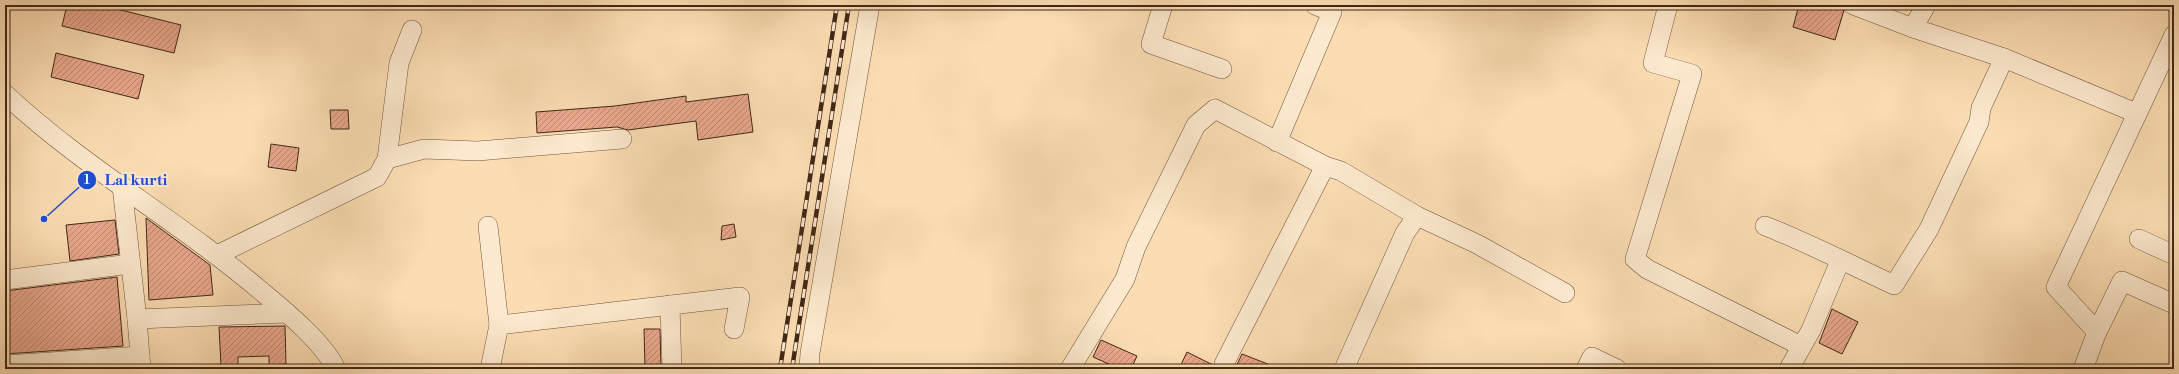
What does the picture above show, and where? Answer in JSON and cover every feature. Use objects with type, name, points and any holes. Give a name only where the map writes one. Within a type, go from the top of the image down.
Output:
[{"type":"street","points":[[809,369],[810,353],[870,5]]},
{"type":"street","points":[[1164,5],[1151,44],[1222,69]]},
{"type":"street","points":[[1668,5],[1653,63],[1692,74],[1635,259],[1647,269],[1801,346]]},
{"type":"street","points":[[1853,5],[1913,28],[2004,58],[2136,113]]},
{"type":"street","points":[[1913,28],[1926,5]]},
{"type":"street","points":[[1277,142],[1327,7]]},
{"type":"street","points":[[217,255],[378,177],[387,159],[399,63],[412,30]]},
{"type":"street","points":[[2097,332],[2056,287],[2136,113],[2174,35]]},
{"type":"street","points":[[1765,226],[1809,243],[1840,261],[1894,285],[1929,230],[1980,122],[1981,108],[2004,58]]},
{"type":"street","points":[[5,94],[28,116],[91,166],[122,186],[217,255],[287,313],[331,359],[336,369]]},
{"type":"street","points":[[1070,369],[1126,279],[1136,247],[1196,125],[1215,109],[1325,166],[1341,171],[1417,216],[1477,244],[1565,294]]},
{"type":"street","points":[[387,159],[424,149],[478,151],[622,139]]},
{"type":"street","points":[[1224,369],[1224,364],[1325,166]]},
{"type":"street","points":[[5,365],[140,362],[137,319],[122,186]]},
{"type":"street","points":[[1344,369],[1405,233],[1417,216]]},
{"type":"street","points":[[488,226],[499,325],[490,369]]},
{"type":"street","points":[[2139,239],[2174,255]]},
{"type":"street","points":[[1789,369],[1811,330],[1840,261]]},
{"type":"street","points":[[5,280],[130,264]]},
{"type":"street","points":[[2083,369],[2097,332],[2122,281],[2174,304]]},
{"type":"street","points":[[499,325],[740,297],[734,329]]},
{"type":"street","points":[[670,305],[672,369]]},
{"type":"street","points":[[137,319],[287,313]]},
{"type":"street","points":[[1586,369],[1592,357],[1617,369]]},
{"type":"building","points":[[67,5],[101,5],[181,25],[174,53],[62,26]]},
{"type":"building","points":[[1799,5],[1842,5],[1844,10],[1835,40],[1793,27]]},
{"type":"building","points":[[56,53],[144,75],[138,99],[51,77]]},
{"type":"building","points":[[748,94],[753,132],[698,140],[696,121],[628,130],[617,127],[537,133],[536,112],[615,106],[686,96],[686,102]]},
{"type":"building","points":[[330,110],[348,110],[349,129],[331,129]]},
{"type":"building","points":[[271,144],[299,148],[296,171],[268,167]]},
{"type":"building","points":[[146,218],[210,265],[213,295],[149,300]]},
{"type":"building","points":[[115,220],[119,254],[70,261],[66,225]]},
{"type":"building","points":[[734,224],[736,237],[721,240],[722,226]]},
{"type":"building","points":[[117,277],[123,346],[5,354],[5,291]]},
{"type":"building","points":[[1832,309],[1858,322],[1842,354],[1819,343]]},
{"type":"building","points":[[285,326],[286,364],[269,365],[269,356],[238,357],[238,366],[221,366],[219,327]]},
{"type":"building","points":[[644,329],[660,329],[661,369],[645,369]]},
{"type":"building","points":[[1101,340],[1137,356],[1131,369],[1109,369],[1111,365],[1093,357]]},
{"type":"building","points":[[1187,352],[1213,365],[1213,369],[1179,369]]},
{"type":"building","points":[[1242,354],[1278,368],[1278,369],[1235,369]]},
{"type":"railway","points":[[780,369],[837,5]]},
{"type":"railway","points":[[792,369],[849,5]]},
{"type":"place","name":"Lal kurti","points":[[44,219]]}]
